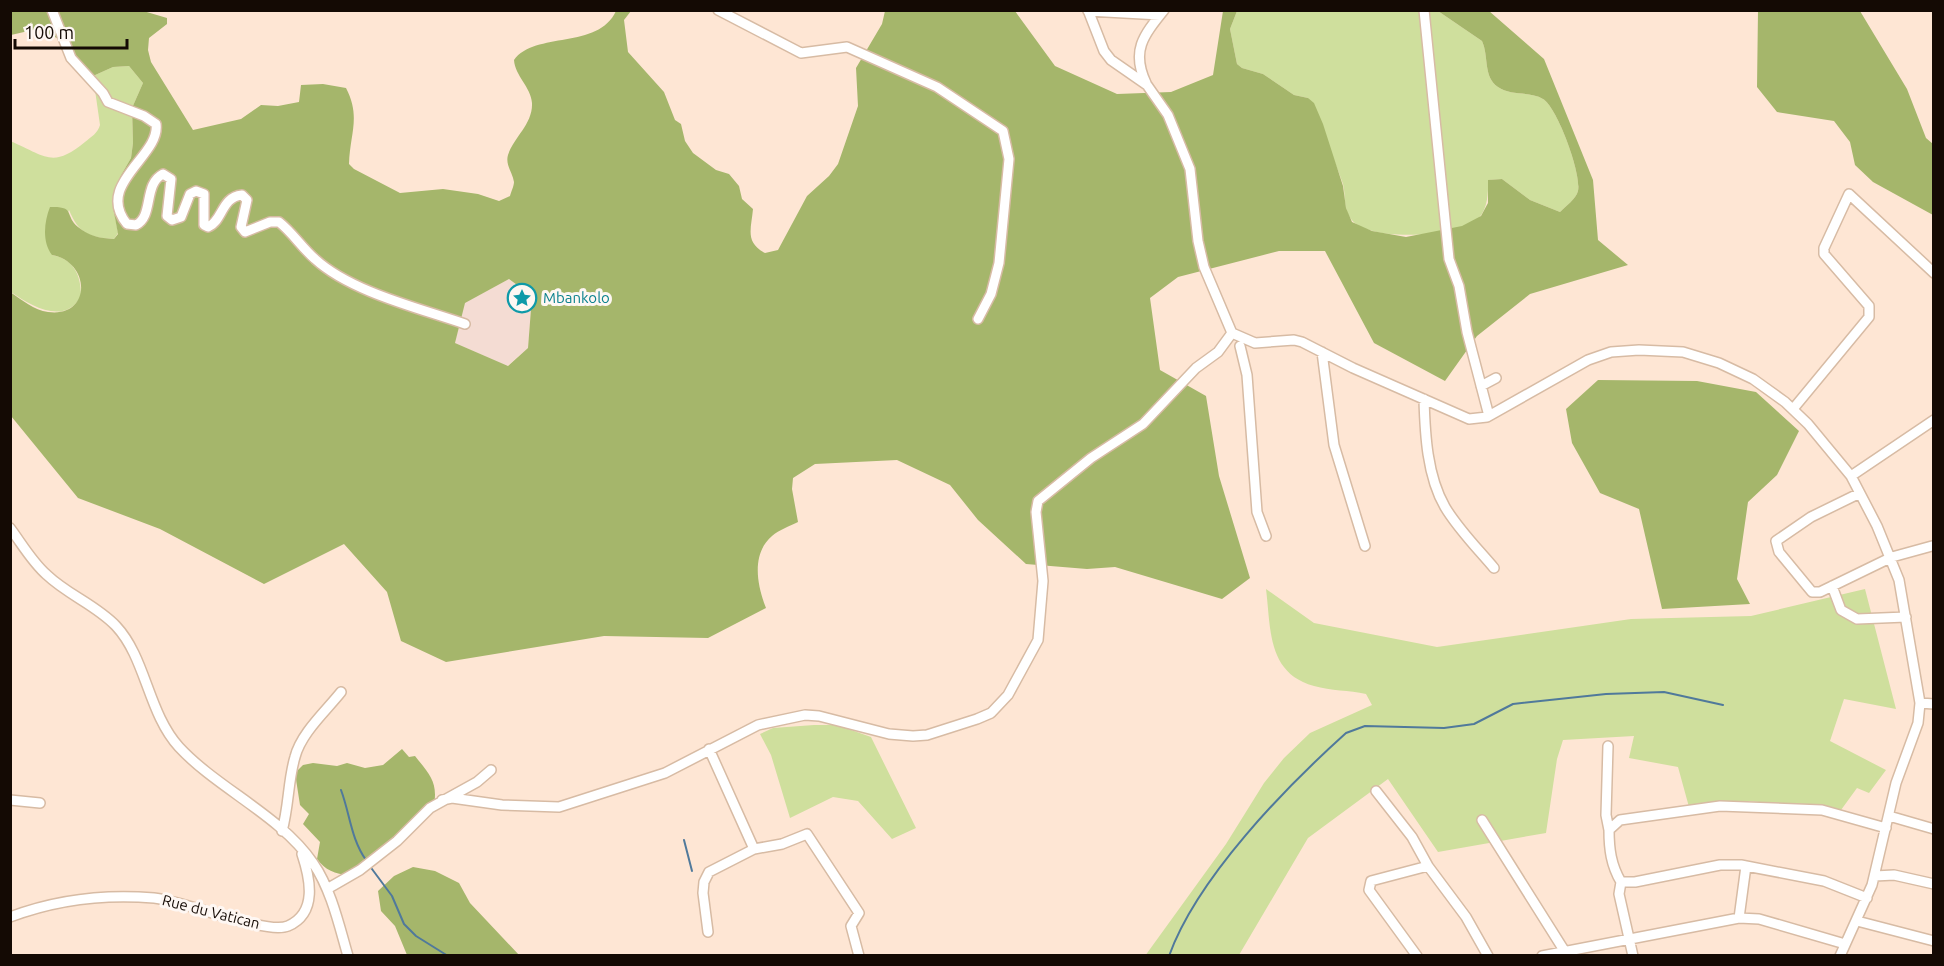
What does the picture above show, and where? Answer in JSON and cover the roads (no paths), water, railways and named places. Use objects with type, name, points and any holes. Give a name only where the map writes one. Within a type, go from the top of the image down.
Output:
[{"type":"street","points":[[52,10],[71,58],[103,93],[108,102],[144,116],[156,124],[153,141],[128,173],[120,192],[119,206],[128,224],[136,225],[143,219],[153,183],[163,174],[171,179],[167,216],[172,220],[181,217],[190,194],[196,191],[204,194],[204,225],[208,227],[213,225],[229,200],[242,195],[247,200],[241,227],[245,232],[270,222],[279,222],[315,259],[333,272],[378,293],[465,324]]},
{"type":"street","points":[[718,10],[801,53],[848,47],[937,87],[1003,131],[1009,159],[999,263],[991,294],[978,319]]},
{"type":"street","points":[[1424,10],[1449,259],[1459,286],[1490,416]]},
{"type":"street","points":[[1147,85],[1111,60],[1104,51],[1088,11],[1162,13]]},
{"type":"street","points":[[1162,13],[1146,35],[1138,55],[1138,65],[1147,85],[1168,116],[1190,169],[1200,252],[1232,333],[1255,343]]},
{"type":"street","points":[[1793,409],[1869,317],[1869,306],[1824,254],[1824,248],[1849,194],[1934,273]]},
{"type":"street","points":[[442,800],[452,798],[502,805],[558,807],[665,773],[758,725],[805,715],[819,716],[889,734],[913,736],[955,727],[991,713],[1020,678],[1038,640],[1043,596],[1036,512],[1038,501],[1091,458],[1130,435],[1196,368],[1218,352],[1232,333]]},
{"type":"street","points":[[1218,352],[1255,343],[1294,340],[1469,419],[1490,416],[1599,354],[1639,350],[1683,352],[1719,363],[1753,379],[1793,409],[1851,476],[1858,494],[1892,557],[1906,617],[1920,703],[1918,723],[1899,771],[1875,876],[1868,898],[1840,956]]},
{"type":"street","points":[[1240,346],[1246,375],[1257,512],[1266,536]]},
{"type":"street","points":[[1322,352],[1334,445],[1365,546]]},
{"type":"street","points":[[1481,386],[1496,378]]},
{"type":"street","points":[[1424,399],[1425,435],[1440,496],[1458,525],[1494,568]]},
{"type":"street","points":[[1851,476],[1934,420]]},
{"type":"street","points":[[1858,494],[1810,517],[1776,541],[1779,552],[1812,592],[1820,592],[1892,557],[1932,546]]},
{"type":"street","points":[[10,528],[47,575],[99,611],[117,627],[132,652],[160,718],[177,745],[193,761],[282,831],[300,847],[312,862],[327,890],[348,956]]},
{"type":"street","points":[[1832,586],[1841,610],[1857,619],[1906,617]]},
{"type":"street","points":[[282,831],[290,805],[295,757],[301,743],[341,692]]},
{"type":"street","points":[[1920,703],[1934,704]]},
{"type":"street","points":[[1608,746],[1606,815],[1613,868],[1621,882],[1619,894],[1633,956]]},
{"type":"street","points":[[709,749],[754,849]]},
{"type":"street","points":[[327,890],[360,870],[442,800],[477,782],[491,770]]},
{"type":"street","points":[[1376,791],[1412,837],[1428,866],[1466,916],[1488,956]]},
{"type":"street","points":[[10,800],[40,803]]},
{"type":"street","points":[[1609,830],[1620,820],[1720,806],[1822,810],[1886,828]]},
{"type":"street","points":[[1888,816],[1934,829]]},
{"type":"street","points":[[1482,820],[1566,953]]},
{"type":"street","points":[[708,932],[703,893],[705,877],[709,872],[754,849],[782,844],[803,834],[810,836],[859,913],[851,926],[859,956]]},
{"type":"street","name":"Rue du Vatican","points":[[10,917],[43,904],[155,898],[264,926],[286,927],[300,917],[310,898],[310,883],[300,847]]},
{"type":"street","points":[[1621,882],[1635,882],[1720,865],[1746,866],[1824,881],[1868,898]]},
{"type":"street","points":[[1417,956],[1368,890],[1371,881],[1428,866]]},
{"type":"street","points":[[1739,918],[1740,891],[1746,866]]},
{"type":"street","points":[[1875,876],[1894,875],[1934,884]]},
{"type":"street","points":[[1542,956],[1739,918],[1759,919],[1845,944]]},
{"type":"street","points":[[1857,921],[1934,941]]},
{"type":"waterway","points":[[1169,956],[1182,926],[1221,866],[1271,807],[1346,733],[1365,726],[1444,728],[1474,724],[1513,704],[1606,694],[1664,692],[1723,705]]},
{"type":"waterway","points":[[341,790],[354,835],[366,860]]},
{"type":"waterway","points":[[684,840],[692,871]]},
{"type":"waterway","points":[[369,865],[392,896],[404,924],[416,936],[448,956]]},
{"type":"place","name":"Mbankolo","points":[[522,298]]}]
